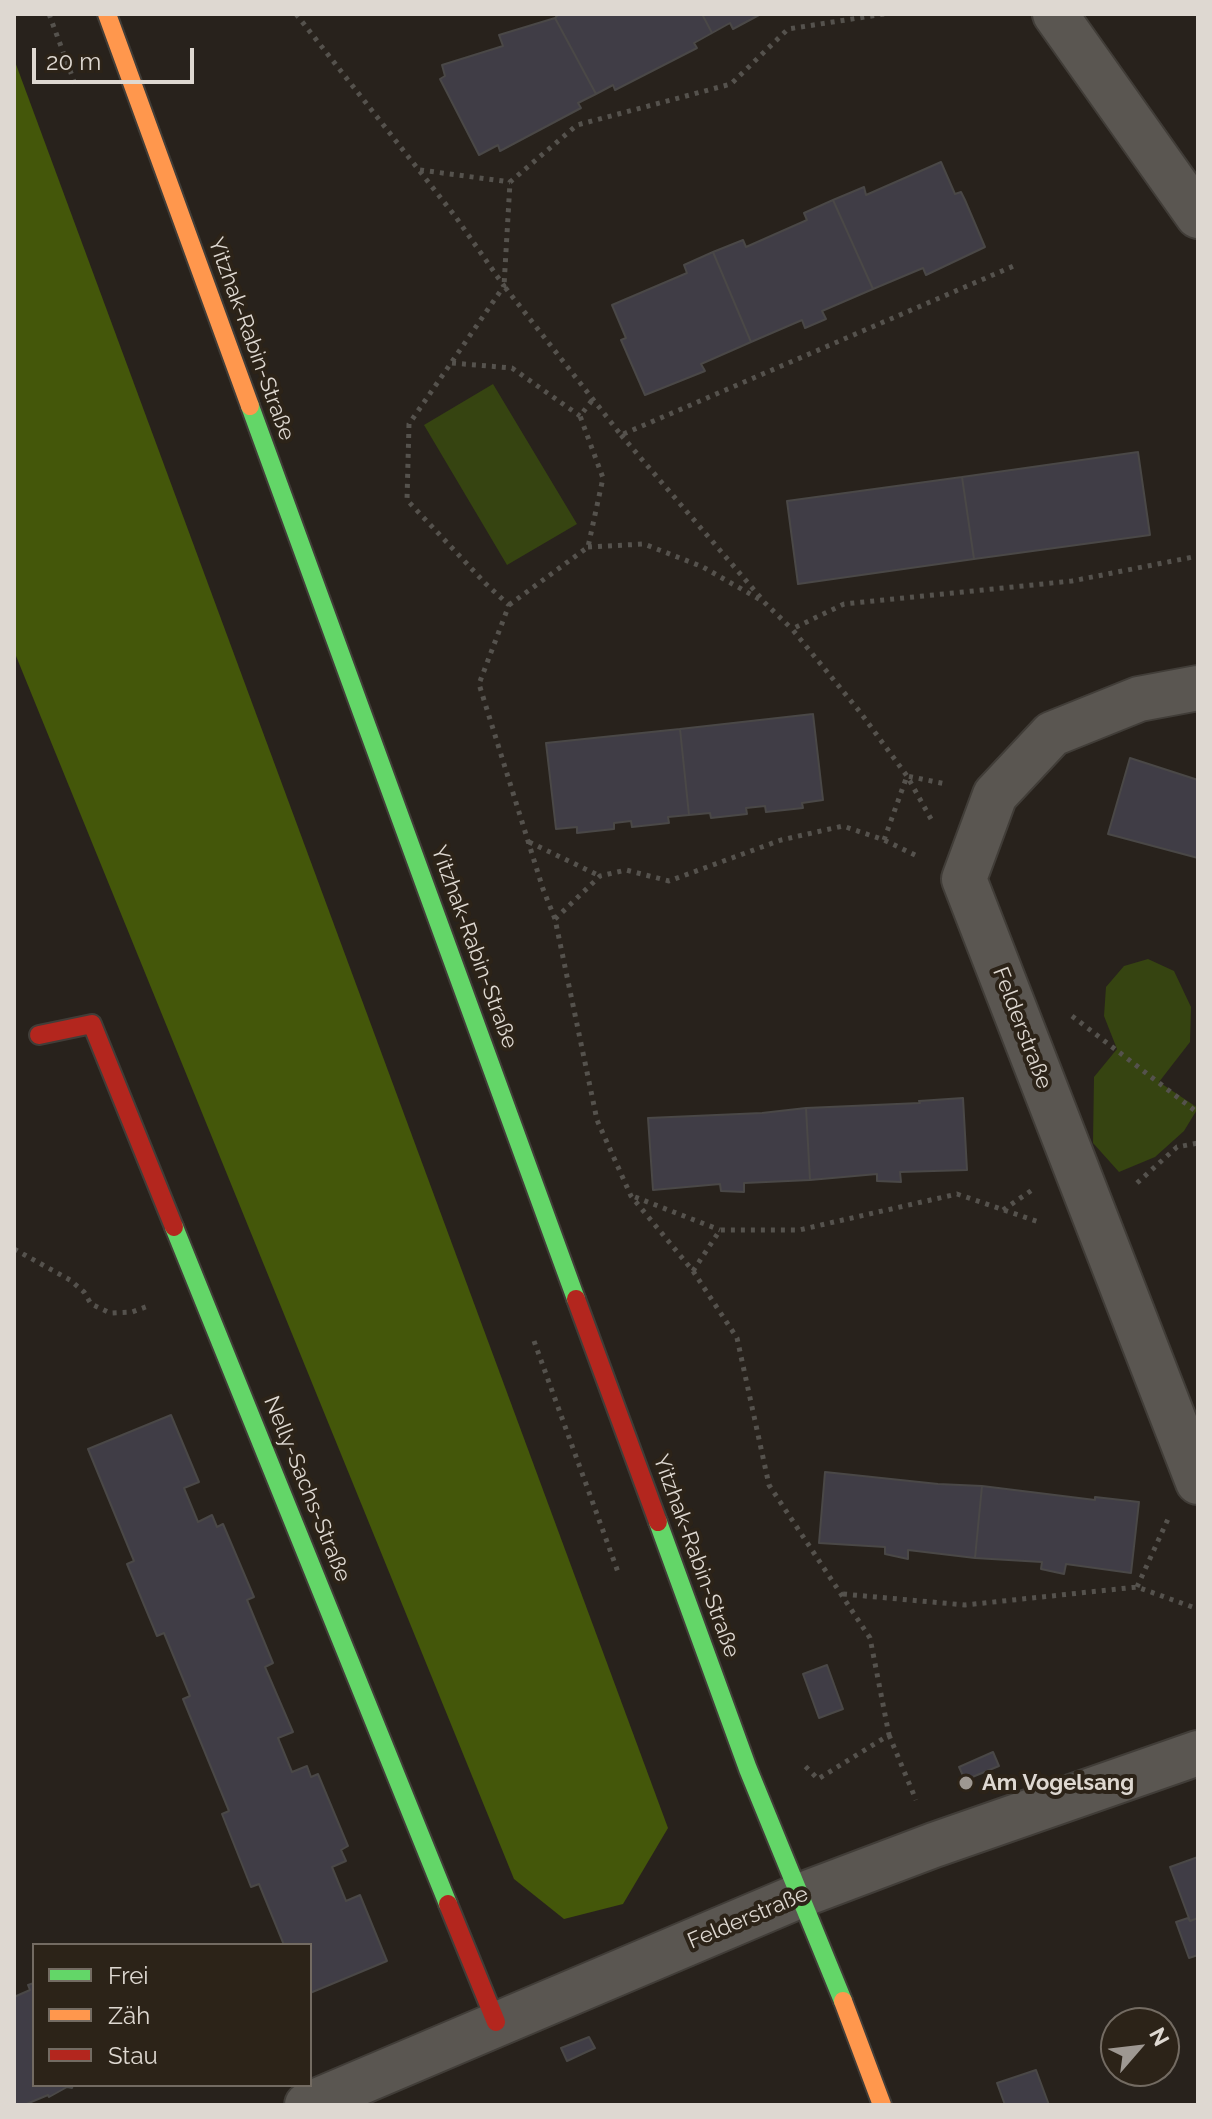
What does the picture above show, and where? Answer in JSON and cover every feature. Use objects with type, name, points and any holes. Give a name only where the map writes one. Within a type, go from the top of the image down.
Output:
[{"type":"main road","name":"Yitzhak-Rabin-Straße","points":[[107,14],[748,1769],[799,1896]]},
{"type":"main road","name":"Nelly-Sachs-Straße","points":[[39,1035],[92,1024],[496,2022]]},
{"type":"main road","points":[[799,1896],[882,2105]]},
{"type":"street","points":[[1055,14],[1198,216]]},
{"type":"street","points":[[964,879],[995,795],[1052,734],[1139,699],[1198,688]]},
{"type":"street","name":"Felderstraße","points":[[964,879],[1195,1474]]},
{"type":"street","name":"Felderstraße","points":[[307,2105],[496,2022],[799,1896],[934,1845],[1198,1753]]},
{"type":"path","points":[[296,14],[621,435],[764,602],[792,629],[860,712],[907,776],[964,879]]},
{"type":"path","points":[[509,605],[407,500],[409,424],[504,286],[510,182],[577,125],[731,84],[788,29],[884,14]]},
{"type":"path","points":[[419,170],[510,182]]},
{"type":"path","points":[[621,435],[1016,265]]},
{"type":"path","points":[[451,363],[512,368],[580,416],[603,478],[588,547]]},
{"type":"path","points":[[580,416],[593,399]]},
{"type":"path","points":[[764,602],[703,567],[644,544],[588,547],[509,605],[479,684],[555,919],[597,1120],[631,1196],[693,1271],[737,1338],[769,1485],[870,1638],[889,1735],[934,1845]]},
{"type":"path","points":[[792,629],[844,604],[1072,581],[1198,556]]},
{"type":"path","points":[[884,840],[907,776]]},
{"type":"path","points":[[555,919],[600,876],[626,870],[669,881],[781,840],[843,826],[884,840],[964,879]]},
{"type":"path","points":[[528,841],[600,876]]},
{"type":"path","points":[[1066,1012],[1198,1113]]},
{"type":"path","points":[[631,1196],[720,1230],[799,1230],[957,1194],[1107,1246],[1138,1181],[1177,1147],[1198,1143]]},
{"type":"path","points":[[693,1271],[720,1230]]},
{"type":"path","points":[[14,1249],[70,1280],[84,1292],[91,1304],[110,1313],[132,1312],[200,1288]]},
{"type":"path","points":[[1137,1587],[1195,1474]]},
{"type":"path","points":[[842,1594],[965,1605],[1137,1587],[1198,1609]]},
{"type":"path","points":[[748,1769],[790,1753],[818,1779],[889,1735]]},
{"type":"green space","points":[[14,59],[668,1828],[623,1904],[564,1919],[514,1879],[14,651]]},
{"type":"green space","points":[[493,384],[577,524],[507,565],[424,425]]},
{"type":"green space","points":[[1148,959],[1174,971],[1191,1007],[1190,1042],[1159,1082],[1198,1108],[1184,1131],[1155,1157],[1119,1172],[1093,1143],[1094,1077],[1117,1049],[1104,1016],[1106,987],[1124,966]]},
{"type":"building","points":[[559,14],[702,14],[712,33],[694,43],[697,48],[615,90],[613,85],[596,94],[555,18]]},
{"type":"building","points":[[702,14],[761,14],[733,29],[730,23],[712,33]]},
{"type":"building","points":[[555,18],[596,94],[578,103],[581,108],[500,151],[498,145],[479,155],[440,79],[445,76],[442,65],[503,46],[499,35]]},
{"type":"building","points":[[941,162],[955,194],[961,192],[985,247],[926,275],[923,268],[873,289],[833,200],[864,187],[866,195]]},
{"type":"building","points":[[833,200],[873,289],[822,311],[826,319],[805,328],[802,320],[751,342],[713,252],[743,240],[746,247],[807,220],[804,213]]},
{"type":"building","points":[[713,252],[751,342],[701,364],[705,371],[645,395],[621,340],[626,338],[612,305],[687,273],[684,265]]},
{"type":"building","points":[[1138,452],[1150,535],[974,559],[962,477]]},
{"type":"building","points":[[962,477],[974,559],[798,584],[787,501]]},
{"type":"building","points":[[813,714],[823,800],[802,803],[803,808],[766,812],[765,806],[746,808],[747,814],[711,818],[710,813],[689,815],[680,729]]},
{"type":"building","points":[[680,729],[689,815],[668,817],[669,823],[632,827],[631,821],[614,823],[614,829],[577,833],[577,827],[556,829],[546,743]]},
{"type":"building","points":[[1130,758],[1198,780],[1198,858],[1108,834]]},
{"type":"building","points":[[963,1098],[967,1170],[900,1172],[901,1182],[877,1181],[877,1174],[810,1180],[806,1108]]},
{"type":"building","points":[[806,1108],[810,1180],[744,1183],[744,1192],[721,1191],[720,1184],[653,1190],[648,1118]]},
{"type":"building","points":[[171,1415],[199,1482],[184,1488],[198,1522],[212,1515],[217,1527],[223,1524],[254,1597],[247,1600],[273,1663],[265,1667],[293,1732],[278,1738],[292,1772],[307,1766],[311,1777],[318,1774],[348,1846],[341,1850],[346,1861],[332,1867],[346,1901],[360,1895],[387,1961],[312,1992],[312,1943],[283,1943],[259,1884],[251,1887],[222,1814],[229,1811],[183,1699],[190,1696],[164,1633],[157,1636],[127,1564],[134,1561],[88,1449]]},
{"type":"building","points":[[825,1472],[982,1486],[975,1558],[908,1550],[908,1559],[885,1554],[885,1547],[819,1543]]},
{"type":"building","points":[[982,1486],[1095,1500],[1095,1497],[1139,1502],[1131,1573],[1066,1564],[1064,1574],[1041,1569],[1042,1562],[975,1558]]},
{"type":"building","points":[[827,1665],[843,1709],[819,1718],[803,1674]]},
{"type":"building","points":[[993,1752],[999,1766],[965,1780],[959,1767]]},
{"type":"building","points":[[1198,1857],[1198,1918],[1190,1921],[1170,1867]]},
{"type":"building","points":[[1188,1918],[1190,1921],[1198,1918],[1198,1955],[1189,1958],[1176,1922]]},
{"type":"building","points":[[32,1984],[32,2087],[67,2087],[49,2097],[14,2105],[14,1997],[30,1990],[28,1985]]},
{"type":"building","points":[[589,2037],[595,2048],[567,2061],[561,2048]]},
{"type":"building","points":[[1036,2070],[1049,2105],[1005,2105],[997,2083]]},
{"type":"traffic: fast","points":[[250,406],[576,1299]]},
{"type":"traffic: fast","points":[[174,1227],[448,1904]]},
{"type":"traffic: fast","points":[[658,1522],[748,1769],[843,2001]]},
{"type":"traffic: slow","points":[[107,14],[250,406]]},
{"type":"traffic: slow","points":[[843,2001],[882,2105]]},
{"type":"traffic: jam","points":[[39,1035],[92,1024],[174,1227]]},
{"type":"traffic: jam","points":[[576,1299],[658,1522]]},
{"type":"traffic: jam","points":[[448,1904],[496,2022]]},
{"type":"place","name":"Am Vogelsang","points":[[966,1783]]}]
